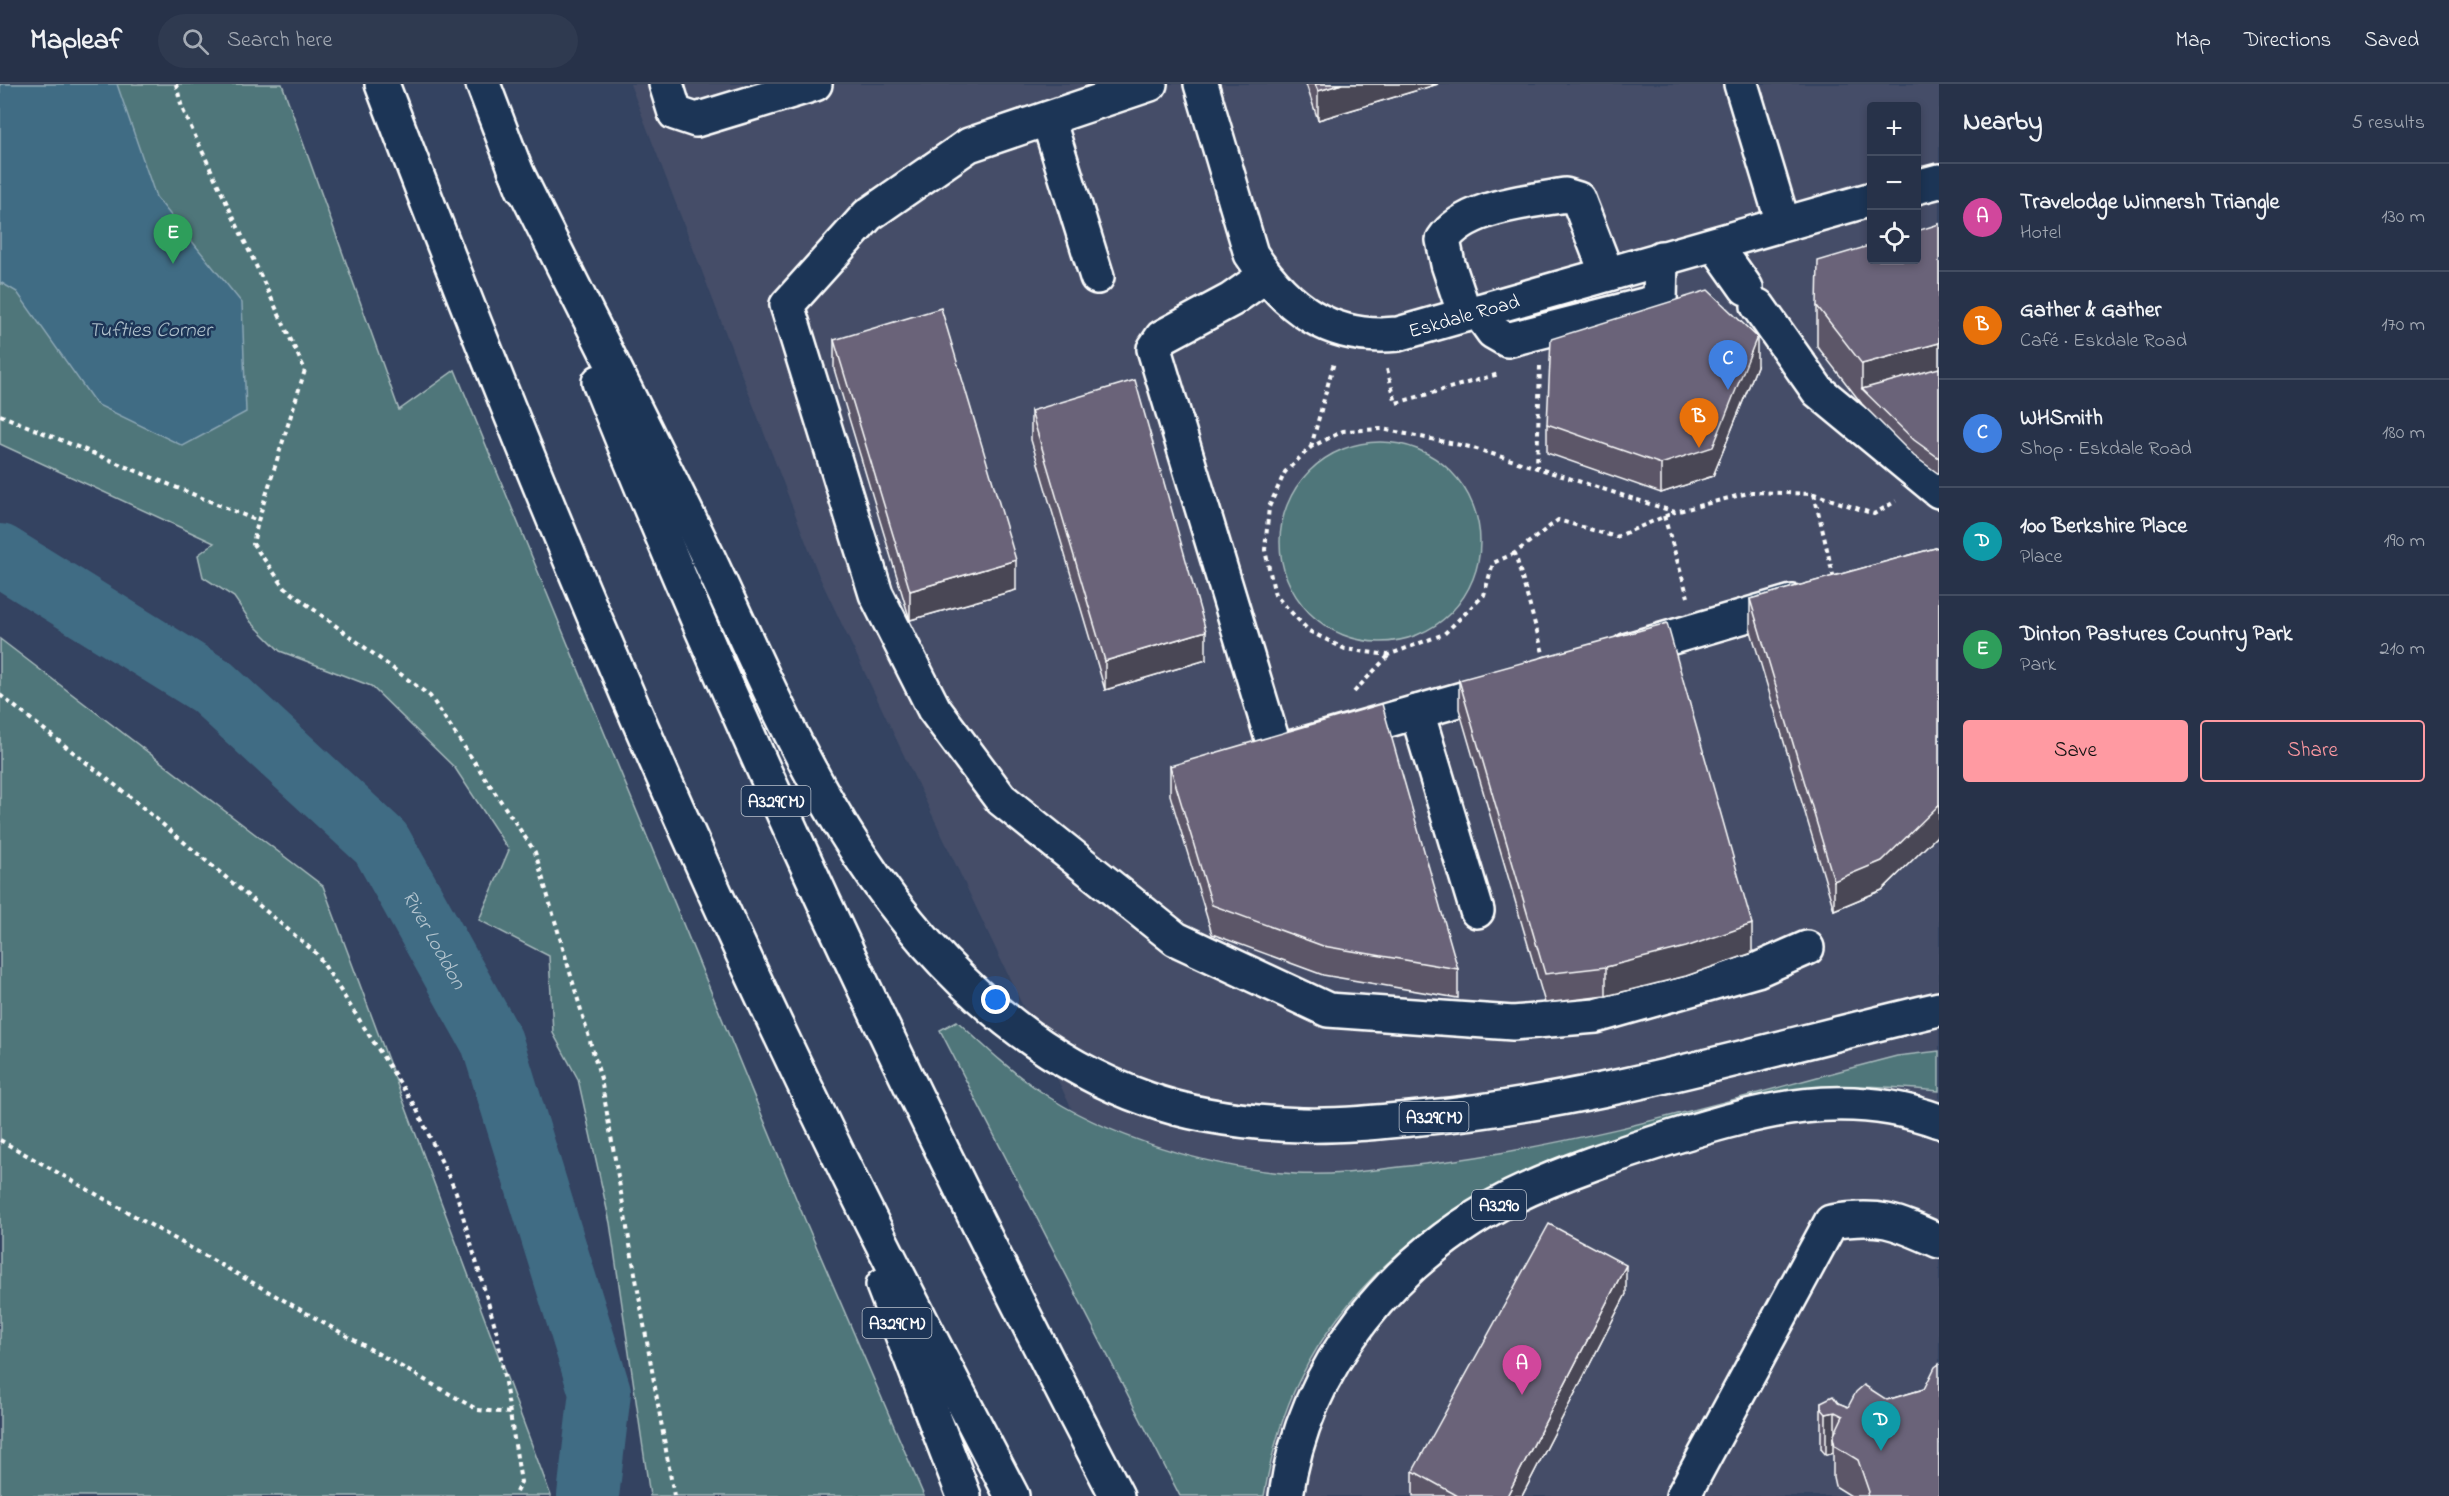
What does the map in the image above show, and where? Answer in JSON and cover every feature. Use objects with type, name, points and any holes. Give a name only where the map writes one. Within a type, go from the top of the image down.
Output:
[{"type":"main road","name":"A329(M)","points":[[382,84],[467,307],[611,656],[746,959],[835,1149],[1012,1496]]},
{"type":"main road","name":"A329(M)","points":[[483,84],[691,609],[810,877],[953,1176],[1117,1496]]},
{"type":"main road","points":[[666,84],[675,112],[696,120],[747,94],[815,84]]},
{"type":"main road","points":[[1150,84],[969,145],[868,215],[787,305],[876,594],[934,709],[1001,799],[1176,939],[1328,1010],[1513,1023],[1596,1016],[1757,970],[1807,948]]},
{"type":"main road","name":"Eskdale Road","points":[[1201,84],[1251,254],[1265,276],[1287,300],[1312,317],[1370,337],[1398,334],[1867,200]]},
{"type":"main road","points":[[1741,84],[1783,223]]},
{"type":"main road","points":[[1048,119],[1097,277]]},
{"type":"main road","name":"A329(M)","points":[[515,169],[702,546],[784,720],[829,806],[873,875],[931,948],[977,996],[1052,1054],[1107,1083],[1149,1100],[1192,1112],[1240,1120],[1342,1125],[1450,1116],[1537,1104],[1673,1074],[1939,1009]]},
{"type":"main road","points":[[1921,186],[1939,181]]},
{"type":"main road","points":[[1607,274],[1578,199],[1565,195],[1468,217],[1452,226],[1443,240],[1448,264],[1472,313],[1493,332],[1507,340],[1660,301],[1661,258]]},
{"type":"main road","points":[[1722,254],[1818,392],[1933,487]]},
{"type":"main road","points":[[1265,276],[1222,305],[1162,337],[1154,349],[1276,752],[1549,674]]},
{"type":"main road","points":[[1595,660],[1836,589]]},
{"type":"main road","points":[[1417,712],[1477,910]]},
{"type":"main road","name":"A3290","points":[[1286,1496],[1293,1457],[1303,1424],[1317,1391],[1353,1332],[1387,1290],[1425,1254],[1482,1214],[1513,1197],[1609,1158],[1731,1120],[1792,1106],[1856,1103],[1939,1120]]},
{"type":"main road","name":"A329(M)","points":[[835,1149],[916,1375],[964,1496]]},
{"type":"main road","points":[[1683,1496],[1831,1222],[1863,1217],[1896,1221],[1939,1241]]},
{"type":"path","points":[[176,84],[182,108],[305,370],[258,521],[254,544],[285,588],[430,696],[535,852],[601,1079],[674,1496]]},
{"type":"path","points":[[1529,365],[1540,362],[1537,468]]},
{"type":"path","points":[[1387,370],[1396,403],[1507,372]]},
{"type":"path","points":[[1311,447],[1329,380]]},
{"type":"path","points":[[0,415],[258,521]]},
{"type":"path","points":[[1675,512],[1470,447],[1382,429],[1343,431],[1311,447],[1285,472],[1269,507],[1265,550],[1275,595],[1309,631],[1345,649],[1388,656],[1444,634],[1484,595],[1493,563],[1515,553],[1558,520],[1616,537],[1675,512],[1752,492],[1814,494],[1875,514],[1933,487]]},
{"type":"path","points":[[1814,494],[1836,589]]},
{"type":"path","points":[[1664,516],[1698,630]]},
{"type":"path","points":[[1515,553],[1549,674]]},
{"type":"path","points":[[0,695],[138,803],[317,954],[416,1108],[456,1192],[497,1333],[521,1482],[514,1496]]},
{"type":"path","points":[[0,1140],[478,1410],[510,1413]]},
{"type":"shaded area","points":[[630,84],[1939,84],[1939,1496],[1255,1496],[819,576]]},
{"type":"green space","points":[[0,84],[282,84],[399,410],[455,370],[805,1220],[924,1496],[650,1496],[610,1223],[578,1079],[553,1033],[549,956],[479,920],[509,850],[455,768],[371,686],[280,651],[251,622],[234,597],[203,577],[198,555],[214,543],[0,444]]},
{"type":"green space","points":[[1380,442],[1399,444],[1418,450],[1451,471],[1472,504],[1478,523],[1480,542],[1478,561],[1472,580],[1451,613],[1418,634],[1399,640],[1380,642],[1361,640],[1342,634],[1309,613],[1288,580],[1282,561],[1280,542],[1282,523],[1288,504],[1309,471],[1342,450],[1361,444]]},
{"type":"green space","points":[[0,639],[323,886],[551,1496],[0,1496]]},
{"type":"green space","points":[[957,1021],[1026,1081],[1094,1122],[1161,1148],[1196,1158],[1264,1171],[1296,1174],[1377,1170],[1485,1156],[1544,1145],[1662,1118],[1897,1056],[1939,1051],[1939,1091],[1851,1086],[1807,1088],[1748,1098],[1576,1151],[1502,1183],[1466,1203],[1432,1226],[1370,1280],[1343,1311],[1320,1344],[1287,1407],[1264,1496],[1180,1496],[940,1030]]},
{"type":"water","name":"Tufties Corner","points":[[0,84],[117,84],[156,197],[242,303],[246,412],[183,446],[96,404],[17,292],[0,282]]},
{"type":"building","points":[[1315,84],[1342,84],[1318,91]]},
{"type":"building","points":[[1939,224],[1939,343],[1862,364],[1817,306],[1818,261],[1867,246],[1867,264],[1921,264],[1921,230]]},
{"type":"building","points":[[1708,290],[1757,337],[1713,447],[1661,464],[1547,424],[1551,339]]},
{"type":"building","points":[[941,308],[1016,560],[910,591],[834,340]]},
{"type":"building","points":[[1939,368],[1939,458],[1914,440],[1862,389]]},
{"type":"building","points":[[1135,380],[1206,631],[1105,661],[1031,411]]},
{"type":"building","points":[[1939,547],[1939,805],[1882,861],[1834,881],[1750,599]]},
{"type":"building","points":[[1667,623],[1752,924],[1686,947],[1606,967],[1545,974],[1459,680]]},
{"type":"building","points":[[1382,704],[1458,969],[1323,946],[1212,905],[1170,766]]},
{"type":"building","points":[[1549,1224],[1626,1265],[1507,1496],[1458,1496],[1413,1471]]},
{"type":"building","points":[[1939,1364],[1939,1496],[1867,1496],[1869,1492],[1858,1460],[1835,1446],[1833,1437],[1843,1416],[1835,1412],[1826,1414],[1821,1408],[1821,1402],[1833,1396],[1838,1403],[1848,1407],[1856,1392],[1864,1385],[1887,1400],[1924,1389],[1935,1367]]},
{"type":"waterway","name":"River Loddon","points":[[0,555],[211,686],[381,843],[492,1042],[600,1392],[588,1496]]},
{"type":"place","name":"Dinton Pastures Country Park","points":[[173,264]]},
{"type":"place","name":"WHSmith","points":[[1728,390]]},
{"type":"place","name":"Gather & Gather","points":[[1699,448]]},
{"type":"place","name":"Travelodge Winnersh Triangle","points":[[1522,1395]]},
{"type":"place","name":"100 Berkshire Place","points":[[1881,1451]]}]
